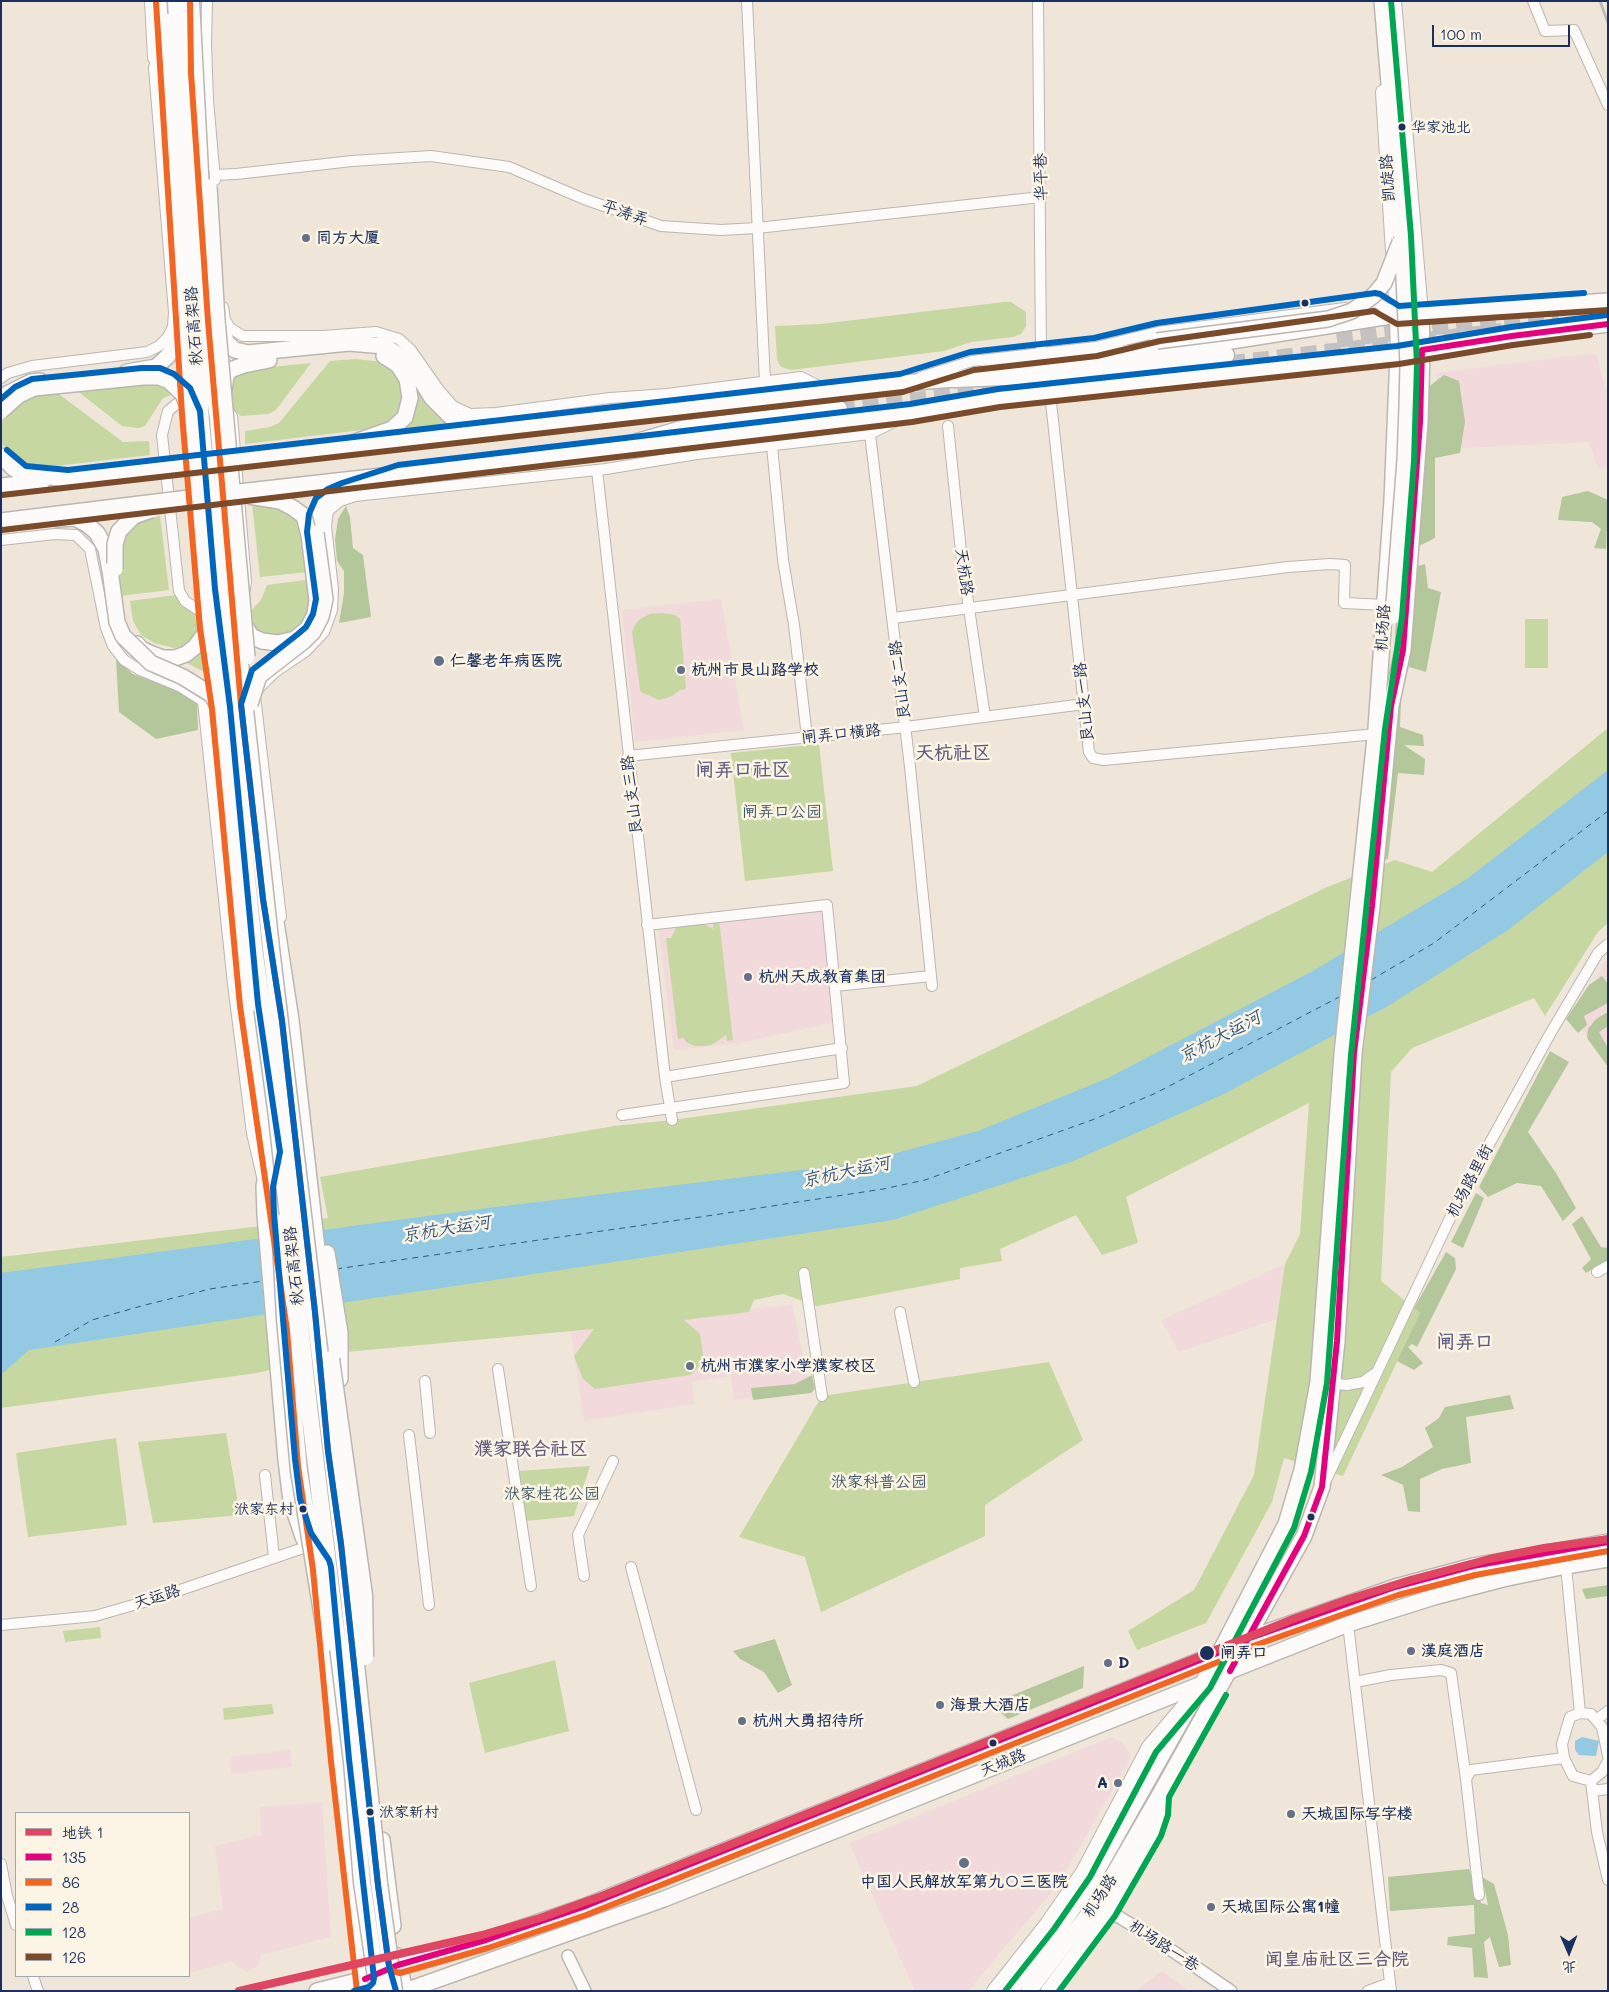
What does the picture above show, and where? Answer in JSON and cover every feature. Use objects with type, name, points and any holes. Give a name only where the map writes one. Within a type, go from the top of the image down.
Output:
[{"type":"highway","name":"秋石高架路","points":[[176,1],[201,422],[254,947],[278,1117],[309,1407],[394,1991]]},
{"type":"highway","name":"秋石高架路","points":[[191,1],[210,363],[218,418],[232,590],[359,1760],[362,1882],[378,1991]]},
{"type":"highway","points":[[955,379],[1074,374],[1226,355]]},
{"type":"highway","points":[[613,449],[682,429],[839,409]]},
{"type":"highway","points":[[280,1213],[280,1253],[299,1471],[325,1630],[329,1667],[359,1760]]},
{"type":"highway","points":[[324,1311],[364,1595],[359,1760]]},
{"type":"main road","points":[[164,1],[210,628],[222,715],[249,1005],[271,1153],[268,1192],[278,1357],[291,1501],[303,1537],[321,1564]]},
{"type":"main road","points":[[199,1],[200,72],[220,314],[224,392],[244,624],[272,898],[291,1020],[324,1311],[334,1353]]},
{"type":"main road","name":"凯旋路","points":[[1377,1],[1398,355]]},
{"type":"main road","points":[[1382,1],[1402,236],[1408,365],[1405,460],[1389,610],[1391,706]]},
{"type":"main road","name":"凯旋路","points":[[1394,1],[1421,313]]},
{"type":"main road","points":[[1103,355],[1157,341],[1328,319],[1352,311],[1373,296],[1384,283],[1402,236]]},
{"type":"main road","points":[[1,486],[829,391],[955,379],[1000,369],[1103,355],[1193,347],[1397,315],[1608,301]]},
{"type":"main road","name":"机场路","points":[[1048,1991],[1103,1907],[1160,1794],[1304,1536],[1322,1487],[1325,1383],[1348,1054],[1391,706],[1403,650],[1420,422],[1421,313]]},
{"type":"main road","points":[[220,314],[228,344],[235,350],[248,353],[349,343],[384,346],[410,362],[432,398],[456,422],[506,428]]},
{"type":"main road","points":[[1,397],[31,382],[144,370],[156,367],[168,356],[175,344],[186,315]]},
{"type":"main road","points":[[1,522],[230,493],[911,413],[999,398],[1398,355],[1512,336],[1608,324]]},
{"type":"main road","points":[[224,392],[226,376],[230,370],[264,360],[349,351],[386,357],[398,365],[407,379],[410,398],[405,417],[392,428],[339,448]]},
{"type":"main road","name":"机场路","points":[[1365,906],[1376,731],[1389,610],[1398,355]]},
{"type":"main road","points":[[1,410],[18,394],[34,388],[143,377],[159,377],[170,381],[194,403]]},
{"type":"main road","points":[[1,456],[13,468],[23,474],[68,479]]},
{"type":"main road","points":[[252,698],[259,676],[304,642],[313,632],[321,617],[325,599],[316,533],[316,516],[323,504],[345,490],[399,474]]},
{"type":"main road","points":[[230,493],[280,501],[304,516],[309,535],[317,600],[315,614],[308,628],[295,639],[278,643],[262,641],[251,636],[244,624]]},
{"type":"main road","points":[[182,500],[134,516],[119,531],[114,556],[122,622],[141,649],[163,658],[175,658],[186,654],[196,646],[210,628]]},
{"type":"main road","points":[[1,522],[75,518],[88,525],[97,533],[106,549],[117,622],[123,636],[151,663],[183,677],[212,695],[222,715]]},
{"type":"main road","points":[[268,1192],[280,1213],[298,1356],[307,1465],[321,1564],[340,1760],[366,1985]]},
{"type":"main road","points":[[312,1198],[321,1217],[338,1318],[334,1353],[337,1450],[350,1543],[398,1965],[411,1990]]},
{"type":"main road","name":"机场路","points":[[1010,1991],[1055,1934],[1086,1890],[1220,1652],[1286,1524],[1325,1383]]},
{"type":"main road","name":"天城路","points":[[317,1991],[366,1985],[398,1965],[486,1940],[584,1907],[1220,1652],[1247,1639],[1395,1587],[1482,1564],[1608,1542]]},
{"type":"main road","name":"天城路","points":[[411,1990],[664,1899],[1348,1624],[1502,1579],[1566,1566],[1608,1560]]},
{"type":"main road","name":"机场路","points":[[994,1991],[1047,1924],[1083,1872],[1149,1747],[1202,1684]]},
{"type":"main road","name":"机场路","points":[[1029,1991],[1103,1907]]},
{"type":"street","points":[[150,1],[154,68],[186,315]]},
{"type":"street","points":[[207,1],[208,100],[215,175],[220,314],[230,328],[243,336],[323,336],[376,332],[399,339],[411,350],[439,390],[453,406],[470,414],[496,413],[610,398],[667,394],[801,377],[829,391]]},
{"type":"street","points":[[747,1],[765,382]]},
{"type":"street","name":"华平巷","points":[[1038,1],[1041,353]]},
{"type":"street","points":[[1533,1],[1545,31],[1574,30],[1608,106]]},
{"type":"street","points":[[154,68],[166,21]]},
{"type":"street","name":"平涛弄","points":[[215,175],[352,161],[431,156],[509,166],[584,199],[661,226],[720,230],[757,228],[1041,197]]},
{"type":"street","points":[[902,383],[972,361],[1096,347],[1158,332],[1376,302],[1397,315]]},
{"type":"street","points":[[1,378],[8,373],[32,366],[146,352],[159,346],[168,337],[173,327],[186,315],[220,314]]},
{"type":"street","name":"艮山支一路","points":[[1050,393],[1089,752],[1093,758],[1104,760],[1376,731]]},
{"type":"street","points":[[220,401],[232,416],[246,582],[239,606],[216,611],[197,609],[185,601],[180,591],[162,434],[168,411],[179,402],[194,403],[220,401]]},
{"type":"street","points":[[1,540],[55,534],[76,536],[90,549],[106,628],[113,646],[124,660],[140,670],[181,687],[203,701],[252,698],[275,672],[306,651],[324,632],[332,610],[333,589],[326,526],[328,512],[340,501],[354,496],[597,470],[697,454],[870,434],[911,413]]},
{"type":"street","name":"天杭路","points":[[948,426],[962,561],[985,717]]},
{"type":"street","name":"艮山支二路","points":[[835,986],[932,980],[906,727],[870,434]]},
{"type":"street","points":[[772,446],[783,560],[794,625],[807,737]]},
{"type":"street","name":"艮山支三路","points":[[597,470],[647,925],[672,1120]]},
{"type":"street","points":[[893,618],[1288,567],[1345,564],[1344,603],[1389,610]]},
{"type":"street","points":[[216,611],[224,668],[252,698]]},
{"type":"street","points":[[216,611],[220,667],[203,701],[224,912],[252,1133],[268,1192]]},
{"type":"street","name":"闸弄口横路","points":[[628,756],[906,727],[1084,704]]},
{"type":"street","points":[[622,1115],[844,1083],[827,905],[647,925]]},
{"type":"street","name":"机场路里街","points":[[1322,1487],[1461,1195],[1564,1010],[1598,953],[1608,944]]},
{"type":"street","points":[[242,1043],[249,1005]]},
{"type":"street","points":[[665,1077],[842,1048]]},
{"type":"street","points":[[1597,1272],[1608,1266]]},
{"type":"street","points":[[804,1272],[822,1396]]},
{"type":"street","points":[[900,1312],[914,1382]]},
{"type":"street","points":[[498,1369],[531,1586]]},
{"type":"street","points":[[1325,1383],[1347,1385],[1363,1382],[1376,1372]]},
{"type":"street","points":[[425,1381],[430,1433]]},
{"type":"street","points":[[409,1435],[429,1605]]},
{"type":"street","points":[[584,1576],[578,1535],[613,1461]]},
{"type":"street","points":[[265,1475],[274,1557]]},
{"type":"street","name":"天运路","points":[[1,1626],[95,1616],[151,1600],[309,1546]]},
{"type":"street","points":[[1566,1566],[1580,1713]]},
{"type":"street","points":[[631,1567],[696,1810]]},
{"type":"street","points":[[1348,1624],[1390,1987],[1368,1991]]},
{"type":"street","points":[[1355,1682],[1401,1674],[1441,1670],[1451,1673],[1466,1779],[1479,1895]]},
{"type":"street","points":[[1596,1720],[1608,1711]]},
{"type":"street","points":[[1608,1756],[1602,1727],[1591,1714],[1580,1713],[1570,1717],[1562,1744],[1564,1758],[1573,1776],[1591,1786],[1608,1789]]},
{"type":"street","points":[[1466,1779],[1471,1770],[1564,1758]]},
{"type":"street","points":[[1591,1786],[1608,1761]]},
{"type":"street","points":[[1591,1786],[1603,1832],[1608,1880]]},
{"type":"street","points":[[1,1864],[7,1896],[15,1922]]},
{"type":"street","name":"机场路一巷","points":[[1103,1907],[1155,1938],[1231,1991]]},
{"type":"street","points":[[568,1956],[585,1991]]},
{"type":"street","points":[[33,1977],[38,1991]]},
{"type":"shaded area","points":[[1596,353],[1606,391],[1608,391],[1608,466],[1598,468],[1589,442],[1442,449],[1436,373]]},
{"type":"shaded area","name":"杭州市艮山路学校","points":[[721,599],[744,730],[635,742],[622,610]]},
{"type":"shaded area","name":"杭州天成教育集团","points":[[822,909],[836,1022],[735,1044],[674,1050],[658,926]]},
{"type":"shaded area","points":[[1608,957],[1608,1066],[1574,1018]]},
{"type":"shaded area","points":[[1285,1264],[1277,1319],[1179,1352],[1161,1320]]},
{"type":"shaded area","name":"杭州市濮家小学濮家校区","points":[[792,1304],[810,1389],[734,1400],[731,1376],[692,1382],[694,1404],[584,1421],[571,1332]]},
{"type":"shaded area","name":"中国人民解放军第九〇三医院","points":[[1112,1737],[1125,1745],[1131,1757],[1059,1883],[968,1991],[915,1991],[849,1843]]},
{"type":"shaded area","points":[[290,1750],[292,1767],[231,1774],[230,1757]]},
{"type":"shaded area","points":[[322,1802],[331,1937],[261,1955],[258,1966],[247,1972],[238,1967],[233,1961],[190,1973],[190,1918],[223,1909],[215,1846],[261,1835],[260,1807]]},
{"type":"shaded area","points":[[1162,1971],[1189,1991],[1135,1991]]},
{"type":"green space","points":[[1011,302],[1026,312],[1026,326],[1021,334],[1013,337],[971,342],[944,351],[791,370],[781,367],[777,360],[775,326],[821,324]]},
{"type":"green space","points":[[355,359],[383,362],[392,367],[402,384],[402,401],[396,416],[385,426],[245,444],[245,431],[270,427],[279,423],[330,361]]},
{"type":"green space","points":[[311,363],[276,410],[268,414],[241,416],[231,407],[229,384],[232,378],[239,373],[251,369]]},
{"type":"green space","points":[[1444,375],[1459,381],[1465,422],[1460,453],[1435,458],[1435,538],[1417,547],[1427,388]]},
{"type":"green space","points":[[136,382],[163,385],[174,394],[163,398],[145,426],[138,428],[122,426],[75,389]]},
{"type":"green space","points":[[417,390],[422,391],[444,419],[445,425],[407,429],[403,425],[417,400]]},
{"type":"green space","points":[[56,392],[123,442],[149,441],[150,455],[30,469],[16,466],[1,442],[1,425],[4,417],[19,401],[34,395]]},
{"type":"green space","points":[[1588,491],[1608,500],[1606,549],[1594,548],[1601,529],[1592,522],[1558,520],[1562,497]]},
{"type":"green space","points":[[252,503],[270,503],[291,512],[300,523],[308,572],[260,577]]},
{"type":"green space","points":[[346,506],[350,517],[353,548],[363,555],[371,617],[339,623],[344,593],[344,571],[337,561],[335,539],[338,519]]},
{"type":"green space","points":[[160,516],[169,590],[120,596],[117,563],[125,533],[143,520]]},
{"type":"green space","points":[[1425,564],[1428,588],[1441,592],[1426,672],[1409,667],[1417,566]]},
{"type":"green space","points":[[314,579],[316,598],[301,626],[283,635],[266,636],[252,627],[246,616],[261,600],[267,585]]},
{"type":"green space","points":[[176,595],[186,608],[205,619],[204,627],[191,644],[174,648],[154,643],[141,635],[133,621],[130,601]]},
{"type":"green space","points":[[663,613],[675,615],[680,619],[686,689],[659,700],[641,692],[632,632],[640,619],[650,614]]},
{"type":"green space","points":[[1525,619],[1548,619],[1548,668],[1525,668]]},
{"type":"green space","points":[[208,642],[210,675],[181,660]]},
{"type":"green space","points":[[116,659],[133,674],[173,689],[197,702],[198,730],[156,739],[119,712]]},
{"type":"green space","points":[[1401,702],[1400,727],[1423,735],[1424,746],[1404,745],[1425,759],[1424,775],[1398,773],[1388,859],[1380,860],[1396,704]]},
{"type":"green space","points":[[1608,728],[1608,923],[1598,932],[1545,1016],[1534,998],[1412,1048],[1391,1072],[1381,1281],[1420,1313],[1343,1476],[1284,1458],[1272,1502],[1206,1623],[1137,1650],[1128,1631],[1194,1590],[1254,1475],[1285,1264],[1300,1234],[1309,1103],[1126,1197],[1138,1243],[1102,1255],[1076,1215],[1000,1249],[1002,1261],[960,1268],[960,1279],[817,1306],[783,1294],[754,1300],[749,1312],[684,1320],[700,1334],[704,1362],[690,1375],[595,1389],[583,1379],[574,1356],[594,1329],[346,1352],[257,1373],[1,1408],[1,1257],[328,1218],[320,1177],[614,1126],[672,1120],[917,1086],[1325,888],[1395,860],[1432,872]]},
{"type":"green space","name":"闸弄口公园","points":[[819,744],[833,871],[745,881],[731,753]]},
{"type":"green space","points":[[719,920],[733,1040],[727,1041],[726,1035],[713,1044],[695,1046],[686,1042],[684,1038],[678,1039],[666,938],[671,938],[676,928],[683,925],[695,923],[706,925],[713,929],[713,922]]},
{"type":"green space","points":[[1602,976],[1608,984],[1608,1003],[1584,1016],[1587,1025],[1578,1033],[1566,1019],[1589,985]]},
{"type":"green space","points":[[1608,1012],[1608,1026],[1599,1032],[1608,1048],[1608,1067],[1587,1038],[1588,1029],[1596,1019]]},
{"type":"green space","points":[[1550,1051],[1569,1062],[1528,1132],[1556,1173],[1576,1208],[1563,1221],[1541,1186],[1517,1183],[1488,1197],[1479,1187]]},
{"type":"green space","points":[[1476,1193],[1484,1198],[1463,1248],[1451,1242]]},
{"type":"green space","points":[[1582,1216],[1601,1247],[1608,1248],[1608,1260],[1586,1273],[1582,1268],[1591,1259],[1572,1224]]},
{"type":"green space","points":[[1446,1252],[1455,1258],[1456,1269],[1417,1347],[1412,1344],[1408,1347],[1423,1363],[1414,1370],[1397,1361],[1420,1313],[1414,1308]]},
{"type":"green space","name":"洑家科普公园","points":[[1049,1362],[1083,1440],[985,1505],[985,1536],[821,1612],[805,1557],[739,1537],[822,1396]]},
{"type":"green space","points":[[812,1375],[815,1389],[811,1393],[753,1400],[751,1388],[795,1384]]},
{"type":"green space","points":[[1510,1395],[1514,1409],[1466,1417],[1471,1463],[1442,1469],[1420,1479],[1420,1512],[1408,1511],[1403,1485],[1381,1475],[1402,1467],[1433,1447],[1425,1428],[1439,1418],[1445,1407]]},
{"type":"green space","points":[[226,1433],[240,1515],[153,1523],[138,1442]]},
{"type":"green space","points":[[116,1438],[127,1525],[28,1537],[16,1453]]},
{"type":"green space","name":"洑家桂花公园","points":[[590,1466],[574,1516],[526,1521],[519,1471]]},
{"type":"green space","points":[[1608,1585],[1608,1596],[1586,1599],[1582,1589]]},
{"type":"green space","points":[[100,1627],[101,1638],[65,1642],[63,1631]]},
{"type":"green space","points":[[775,1639],[792,1685],[778,1693],[764,1672],[740,1659],[733,1651]]},
{"type":"green space","points":[[555,1660],[569,1731],[485,1753],[469,1683]]},
{"type":"green space","points":[[1084,1666],[1083,1688],[1008,1719],[991,1704]]},
{"type":"green space","points":[[272,1704],[274,1714],[224,1720],[223,1708]]},
{"type":"green space","points":[[1469,1869],[1481,1903],[1488,1905],[1482,1877],[1494,1884],[1508,1935],[1511,1965],[1499,1967],[1490,1937],[1484,1942],[1488,1978],[1474,1977],[1472,1948],[1447,1945],[1448,1937],[1475,1934],[1474,1905],[1390,1911],[1388,1877]]},
{"type":"water","name":"京杭大运河","points":[[1608,770],[1608,852],[1508,930],[1388,1006],[1224,1094],[1071,1162],[893,1220],[29,1350],[1,1373],[1,1273],[480,1209],[859,1163],[978,1131],[1108,1078],[1311,972],[1467,879]]},
{"type":"water","points":[[1582,1737],[1599,1741],[1596,1756],[1579,1755],[1575,1750],[1575,1741]]},
{"type":"ferry route","points":[[1371,980],[1434,943],[1608,811]]},
{"type":"ferry route","points":[[336,1269],[707,1216],[883,1189],[925,1180],[1092,1120],[1156,1093],[1341,996]]},
{"type":"ferry route","points":[[55,1342],[92,1320],[210,1289],[263,1281]]},
{"type":"tunnel","points":[[1337,340],[1558,311]]},
{"type":"tunnel","points":[[1182,369],[1502,331]]},
{"type":"tunnel","points":[[839,409],[1083,380]]},
{"type":"railway","points":[[1600,1],[1608,23]]},
{"type":"metro line","name":"1","points":[[239,1991],[482,1935],[540,1918],[604,1895],[1293,1619],[1349,1599],[1410,1580],[1489,1559],[1544,1548],[1608,1539]]},
{"type":"transit line","name":"86","points":[[190,1],[191,73],[208,321],[241,705],[263,899],[282,1021],[315,1312],[328,1451],[341,1544],[378,1885],[389,1966],[392,1971],[400,1973],[488,1948],[586,1915],[1223,1660],[1250,1647],[1398,1595],[1475,1575],[1608,1551]]},
{"type":"transit line","name":"128","points":[[1005,1991],[1054,1929],[1090,1877],[1156,1752],[1210,1688],[1294,1528],[1311,1472],[1327,1383],[1351,1055],[1385,729],[1402,617],[1414,461],[1417,365],[1411,236],[1391,1]]},
{"type":"transit line","name":"86","points":[[156,2],[182,414],[200,629],[212,709],[240,1006],[287,1330],[298,1466],[313,1570],[331,1761],[357,1991]]},
{"type":"transit line","name":"28","points":[[7,450],[26,466],[68,470],[900,374],[970,352],[1094,338],[1157,323],[1375,293],[1380,294],[1399,306],[1584,293]]},
{"type":"transit line","name":"126","points":[[2,495],[903,392],[974,370],[1097,356],[1160,341],[1374,311],[1397,324],[1608,310]]},
{"type":"transit line","name":"28","points":[[396,1991],[389,1966],[378,1885],[341,1544],[328,1451],[315,1312],[282,1021],[263,899],[241,704],[252,670],[306,627],[313,614],[316,599],[307,532],[309,514],[316,498],[328,489],[342,483],[398,465],[910,404],[998,389],[1397,346],[1511,327],[1607,315]]},
{"type":"transit line","name":"135","points":[[1422,350],[1608,324]]},
{"type":"transit line","name":"126","points":[[2,530],[912,422],[1000,407],[1399,364],[1513,345],[1590,335]]},
{"type":"transit line","name":"135","points":[[1230,1671],[1304,1536],[1322,1487],[1337,1341],[1354,1053],[1372,906],[1391,706],[1403,650],[1420,422],[1422,350]]},
{"type":"transit line","name":"28","points":[[1,399],[15,387],[32,379],[142,368],[160,368],[174,374],[190,388],[200,411],[215,589],[230,707],[258,1004],[280,1152],[273,1187],[274,1214],[295,1459],[300,1499],[311,1533],[329,1560],[331,1567],[349,1759],[374,1978],[373,1983],[369,1987],[354,1991]]},
{"type":"transit line","name":"135","points":[[365,1979],[398,1965],[486,1940],[583,1907],[1220,1652],[1247,1639],[1395,1587],[1473,1566],[1608,1542]]},
{"type":"transit line","name":"128","points":[[1059,1991],[1115,1916],[1161,1836],[1168,1815],[1169,1797],[1226,1695]]},
{"type":"place","name":"华家池北","points":[[1402,127]]},
{"type":"place","name":"同方大厦","points":[[306,238]]},
{"type":"place","name":"仁馨老年病医院","points":[[439,661]]},
{"type":"place","name":"杭州市艮山路学校","points":[[681,670]]},
{"type":"place","name":"杭州天成教育集团","points":[[748,977]]},
{"type":"place","name":"杭州市濮家小学濮家校区","points":[[690,1366]]},
{"type":"place","name":"洑家东村","points":[[303,1509]]},
{"type":"place","name":"漢庭酒店","points":[[1411,1651]]},
{"type":"place","name":"闸弄口","points":[[1207,1653]]},
{"type":"place","name":"D","points":[[1108,1663]]},
{"type":"place","name":"海景大酒店","points":[[940,1705]]},
{"type":"place","name":"杭州大勇招待所","points":[[742,1721]]},
{"type":"place","name":"A","points":[[1118,1783]]},
{"type":"place","name":"洑家新村","points":[[370,1812]]},
{"type":"place","name":"天城国际写字楼","points":[[1291,1814]]},
{"type":"place","name":"中国人民解放军第九〇三医院","points":[[964,1863]]},
{"type":"place","name":"天城国际公寓1幢","points":[[1211,1907]]},
{"type":"district","name":"天杭社区","points":[[953,753]]},
{"type":"district","name":"闸弄口社区","points":[[743,770]]},
{"type":"district","name":"闸弄口","points":[[1465,1342]]},
{"type":"district","name":"濮家联合社区","points":[[531,1449]]},
{"type":"district","name":"闻皇庙社区三合院","points":[[1337,1959]]}]
